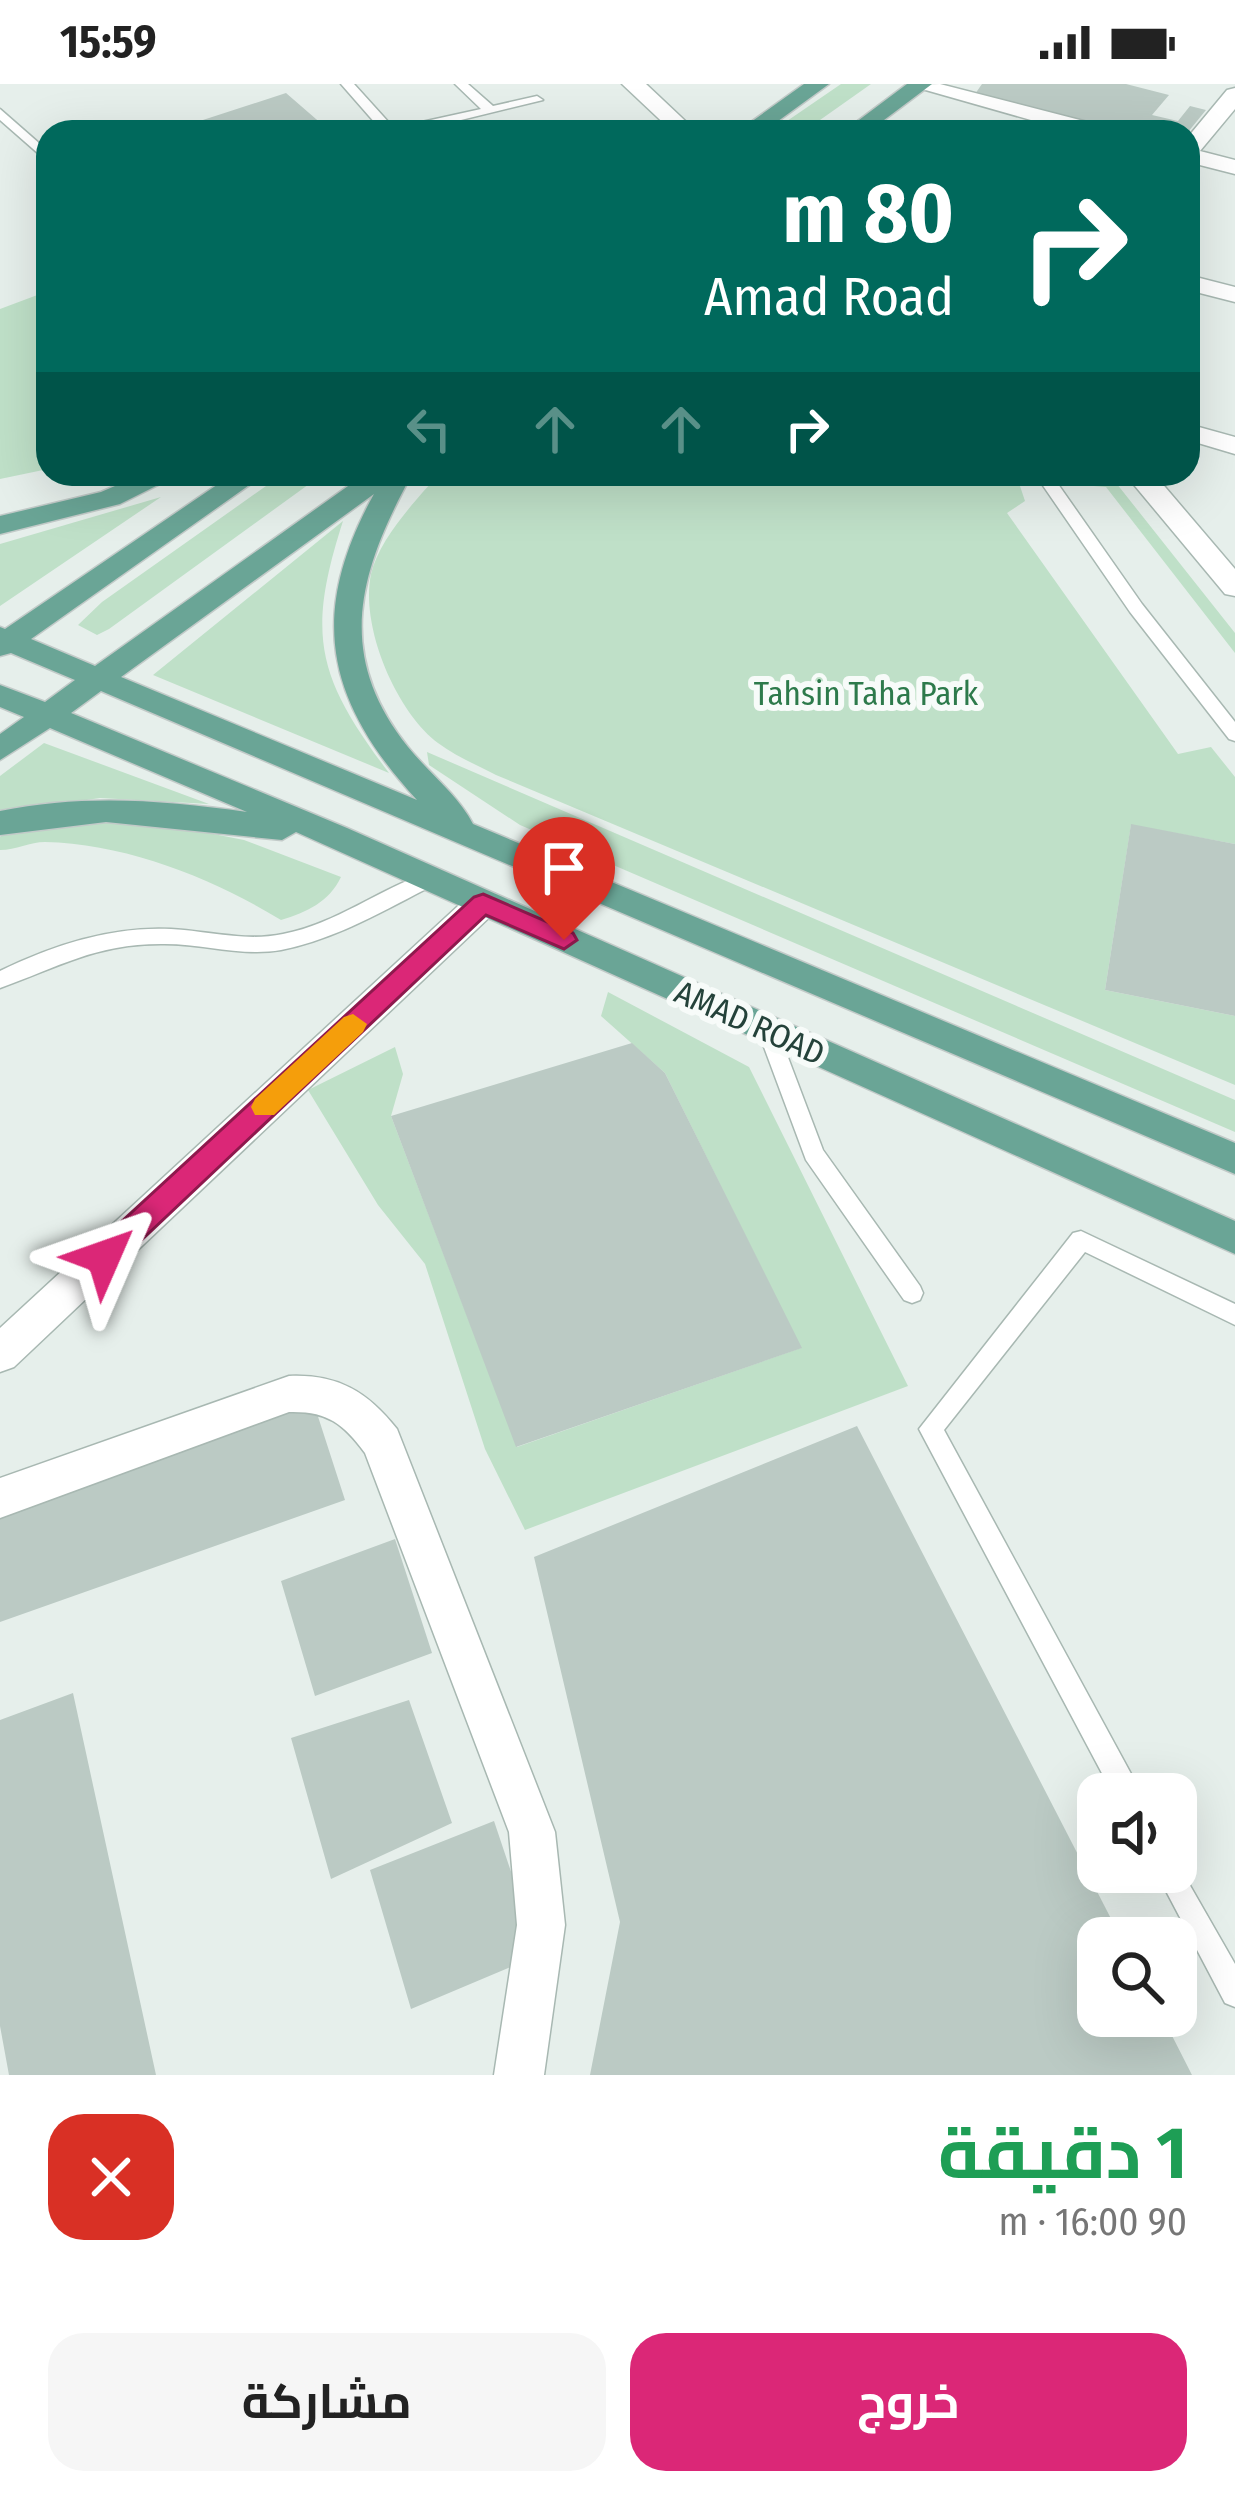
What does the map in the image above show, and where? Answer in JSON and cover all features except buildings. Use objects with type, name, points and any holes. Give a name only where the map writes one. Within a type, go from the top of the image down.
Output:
[{"type":"main road","points":[[766,120],[818,84]]},
{"type":"main road","points":[[870,120],[920,84]]},
{"type":"main road","points":[[0,525],[110,498],[138,486]]},
{"type":"main road","points":[[3,641],[233,486]]},
{"type":"main road","points":[[0,748],[366,486]]},
{"type":"main road","points":[[391,486],[366,527],[351,573],[342,631],[352,685],[379,733],[468,834]]},
{"type":"main road","points":[[3,641],[100,677],[1235,1159]]},
{"type":"main road","name":"AMAD ROAD","points":[[0,695],[336,836],[1235,1238]]},
{"type":"main road","points":[[0,824],[98,810],[142,811],[336,836]]},
{"type":"street","points":[[632,84],[672,120]]},
{"type":"street","points":[[920,84],[1054,120]]},
{"type":"street","points":[[1200,138],[1235,95]]},
{"type":"street","points":[[1200,156],[1235,166]]},
{"type":"street","points":[[1200,286],[1235,296]]},
{"type":"street","points":[[1200,436],[1235,446]]},
{"type":"street","points":[[1149,486],[1235,587]]},
{"type":"street","points":[[0,1354],[483,903]]},
{"type":"street","points":[[0,1498],[289,1394],[322,1391],[356,1408],[382,1442],[532,1832],[542,1879],[543,1947],[519,2075]]},
{"type":"lane","points":[[347,84],[379,120]]},
{"type":"lane","points":[[460,84],[491,111]]},
{"type":"lane","points":[[450,120],[537,100]]},
{"type":"lane","points":[[0,112],[36,146]]},
{"type":"lane","points":[[1049,486],[1235,735]]},
{"type":"lane","points":[[0,980],[37,961],[91,943],[166,936],[260,945],[277,941],[345,919],[429,879]]},
{"type":"lane","points":[[768,1030],[814,1154],[912,1293]]},
{"type":"lane","points":[[1117,1773],[931,1430],[1081,1240],[1235,1315]]},
{"type":"lane","points":[[1181,1893],[1235,1993]]},
{"type":"green space","points":[[841,84],[871,84],[820,120],[788,120]]},
{"type":"green space","points":[[36,296],[36,472],[0,479],[0,309]]},
{"type":"green space","points":[[266,486],[306,486],[97,635],[78,625],[102,602]]},
{"type":"green space","name":"Tahsin Taha Park","points":[[429,486],[1020,486],[1025,501],[1007,513],[1178,754],[1211,747],[1235,777],[1235,844],[1131,825],[1105,990],[1235,1016],[1235,1085],[496,775],[438,743],[395,689],[371,618],[371,574],[399,521]]},
{"type":"green space","points":[[1094,486],[1119,486],[1235,633],[1235,653],[1106,487]]},
{"type":"green space","points":[[161,497],[0,606],[0,544]]},
{"type":"green space","points":[[343,521],[324,595],[325,654],[346,709],[389,773],[153,675]]},
{"type":"green space","points":[[44,743],[209,804],[100,798],[0,813],[0,776]]},
{"type":"green space","points":[[427,752],[1235,1100],[1235,1132],[520,825],[429,765]]},
{"type":"green space","points":[[103,822],[178,827],[244,840],[341,877],[316,905],[281,920],[198,877],[138,856],[45,842],[0,850],[0,837],[5,833]]},
{"type":"green space","points":[[608,992],[749,1067],[908,1386],[525,1530],[485,1449],[425,1264],[378,1205],[308,1090],[395,1047],[403,1074],[391,1116],[517,1447],[801,1348],[665,1073],[601,1016]]},
{"type":"slow traffic","points":[[264,1107],[353,1024]]},
{"type":"route","points":[[104,1257],[483,903],[564,940]]}]
